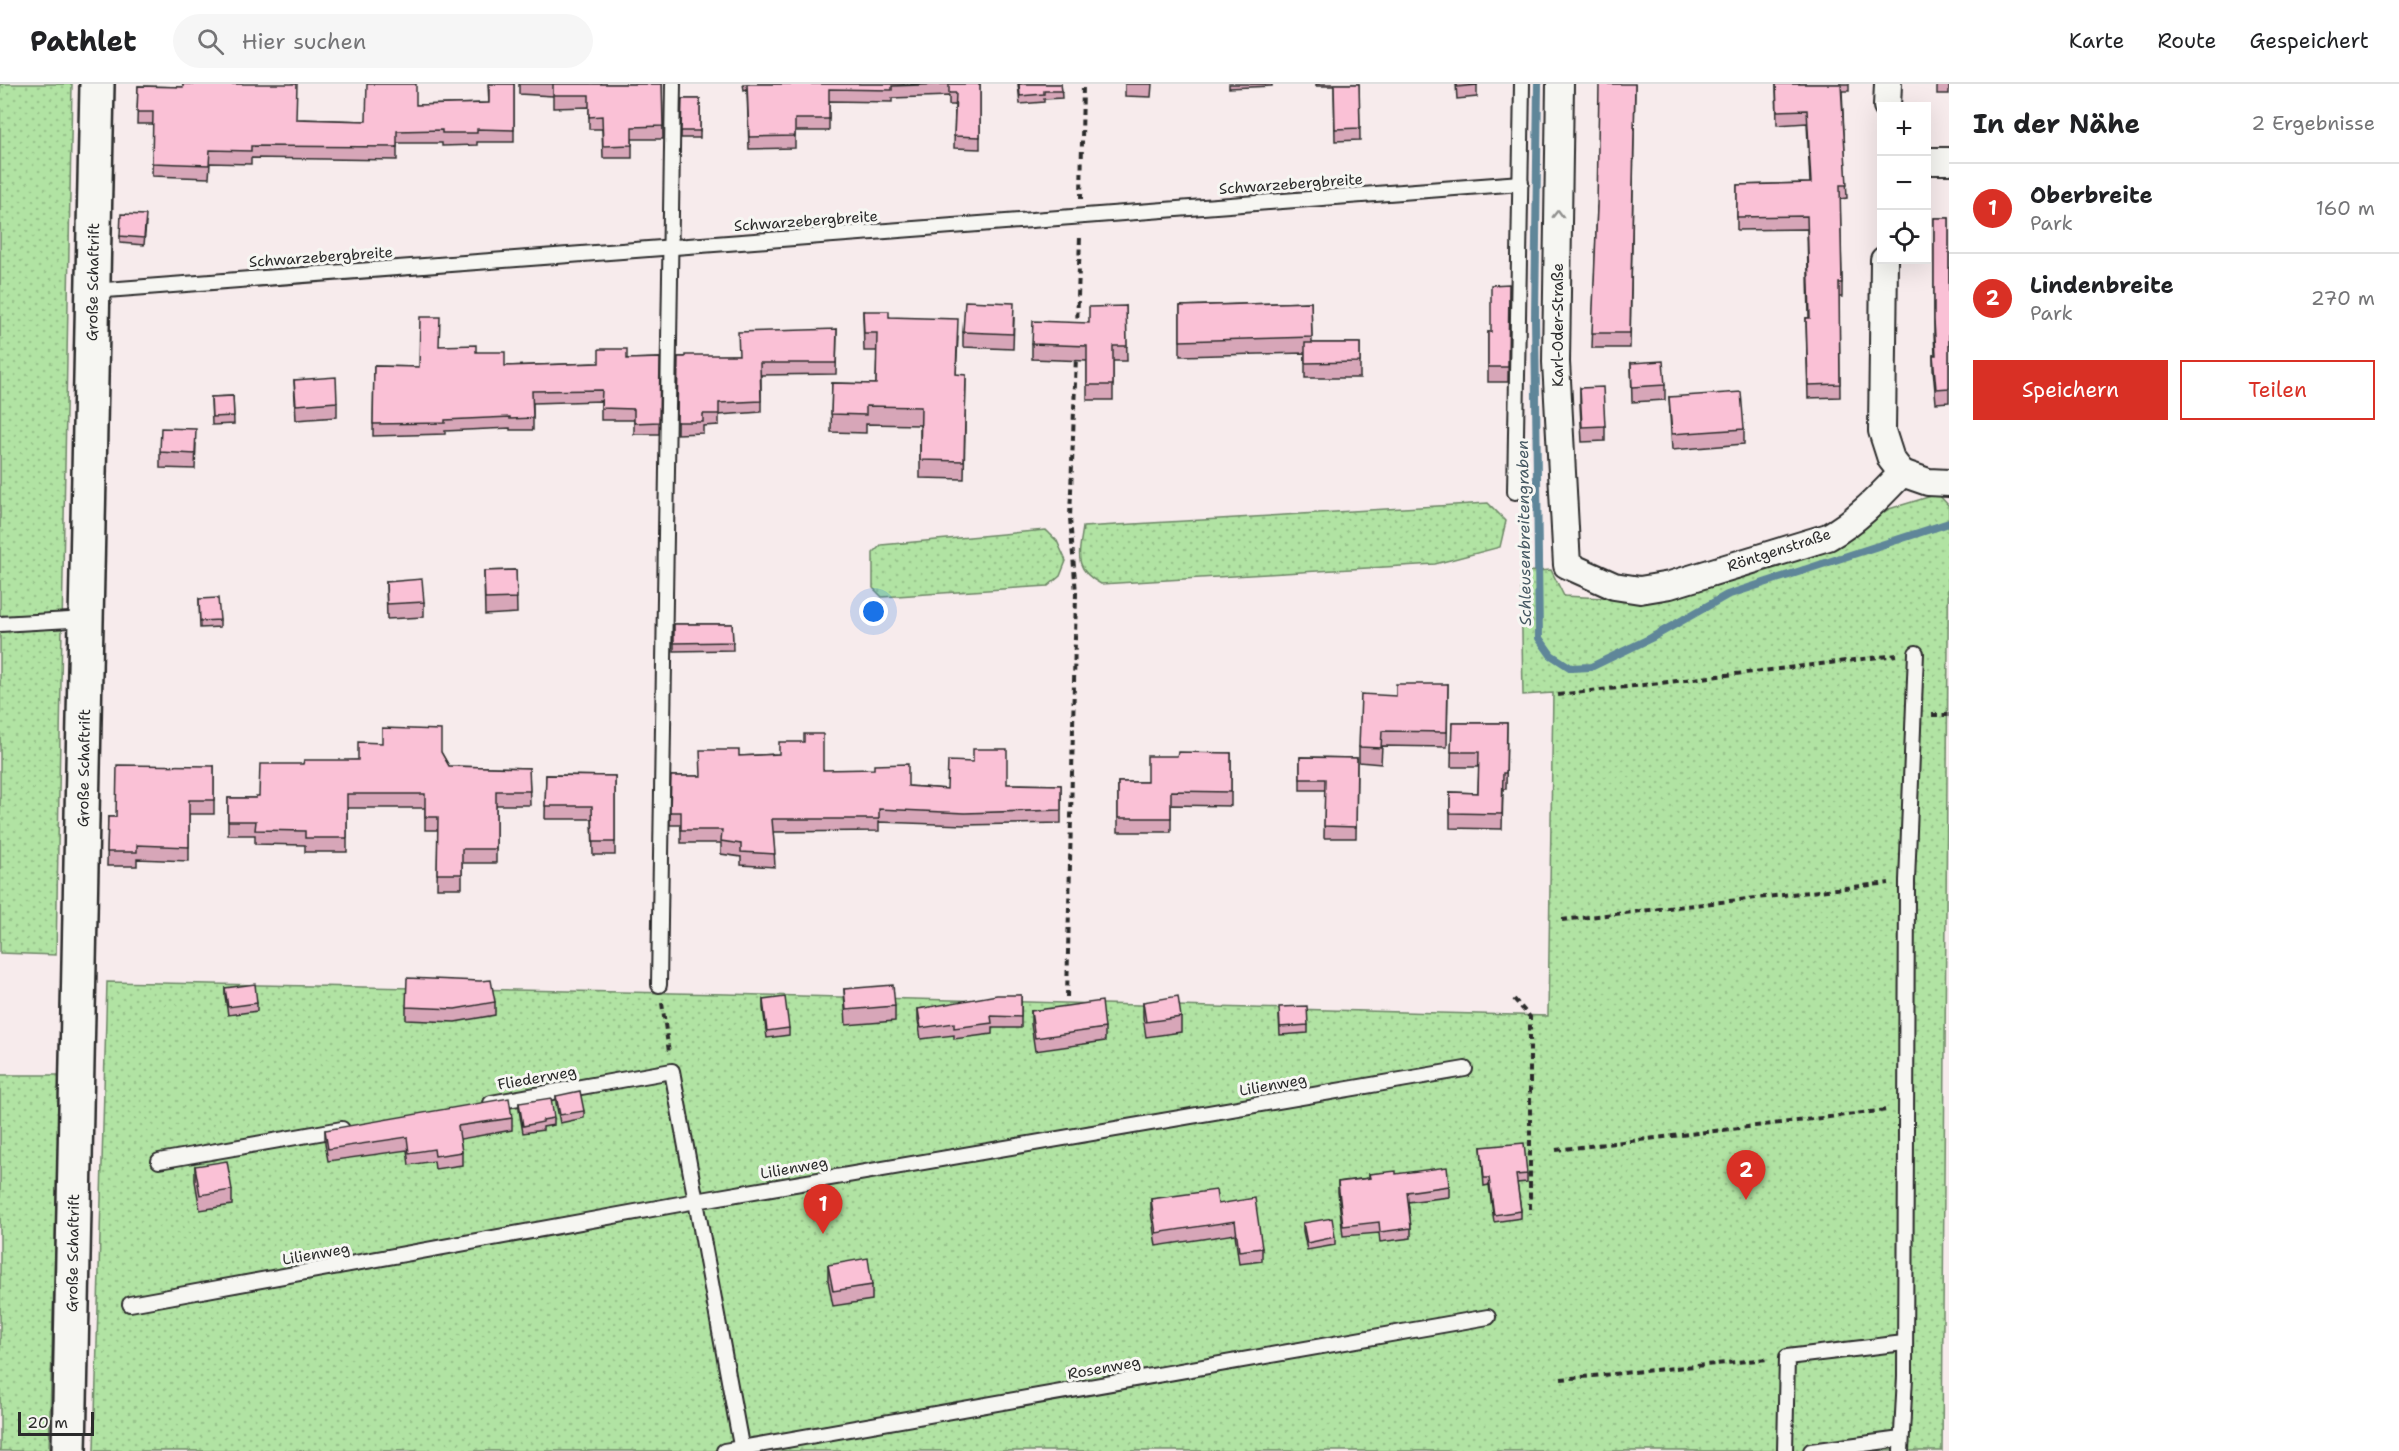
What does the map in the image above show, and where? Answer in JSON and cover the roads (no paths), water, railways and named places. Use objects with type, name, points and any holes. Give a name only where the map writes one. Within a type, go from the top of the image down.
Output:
[{"type":"street","name":"Große Schaftrift","points":[[69,1451],[97,84]]},
{"type":"street","name":"Karl-Oder-Straße","points":[[1560,84],[1556,362],[1567,565]]},
{"type":"street","points":[[1887,102],[1888,84]]},
{"type":"street","points":[[1931,160],[1949,161]]},
{"type":"street","points":[[1884,264],[1881,431],[1891,459],[1902,473],[1928,482],[1949,483]]},
{"type":"street","name":"Röntgenstraße","points":[[1567,565],[1614,586],[1640,590],[1670,585],[1828,537],[1850,524],[1902,473]]},
{"type":"lane","points":[[659,985],[673,84]]},
{"type":"lane","points":[[1515,492],[1522,84]]},
{"type":"lane","name":"Schwarzebergbreite","points":[[93,291],[1521,183]]},
{"type":"lane","points":[[0,624],[87,619]]},
{"type":"lane","points":[[1811,1451],[1901,1445],[1905,1377],[1907,880],[1916,653]]},
{"type":"lane","name":"Lilienweg","points":[[130,1304],[696,1201],[1465,1069]]},
{"type":"lane","name":"Fliederweg","points":[[474,1106],[672,1071],[696,1201]]},
{"type":"lane","points":[[159,1161],[357,1126]]},
{"type":"lane","points":[[696,1201],[742,1449]]},
{"type":"lane","name":"Rosenweg","points":[[724,1451],[1488,1317]]},
{"type":"lane","points":[[1785,1451],[1787,1357],[1904,1343]]},
{"type":"waterway","name":"Schleusenbreitengraben","points":[[1538,84],[1535,317],[1539,638],[1551,655],[1571,668],[1591,667],[1651,638],[1727,595],[1949,523]]},
{"type":"place","name":"Lindenbreite","points":[[1746,1200]]},
{"type":"place","name":"Oberbreite","points":[[823,1234]]}]
